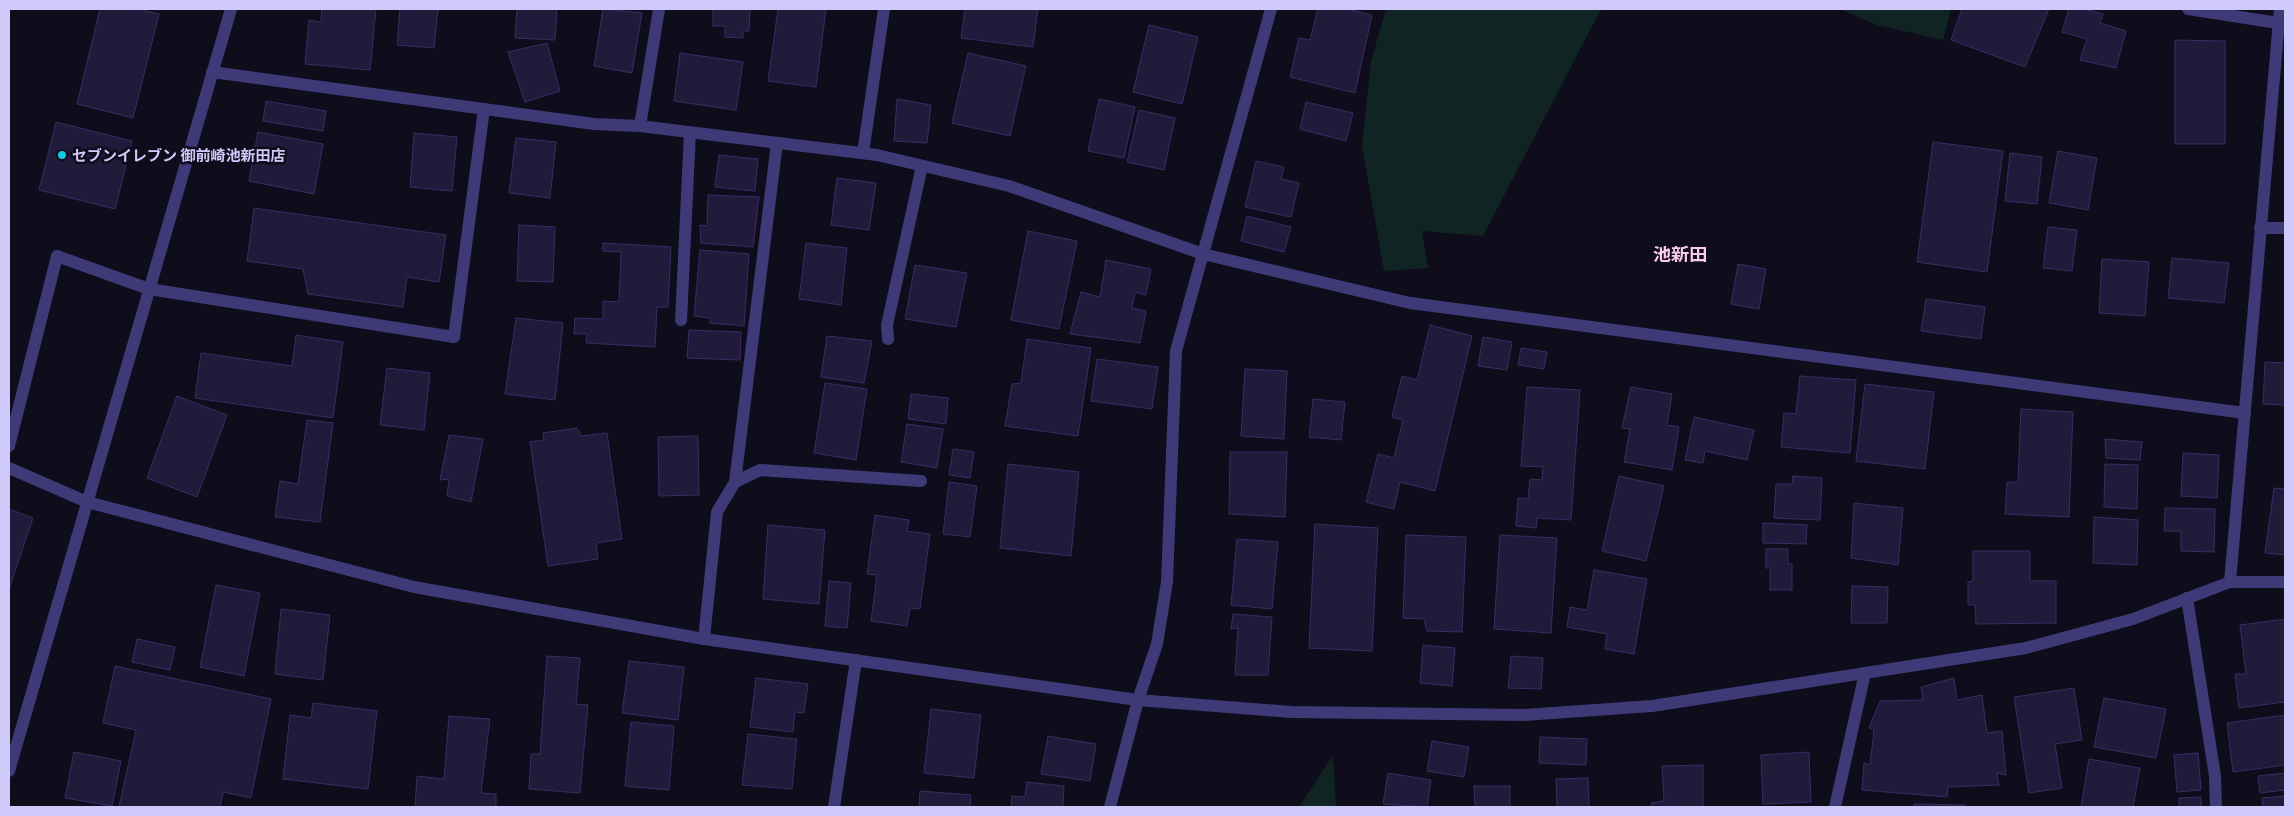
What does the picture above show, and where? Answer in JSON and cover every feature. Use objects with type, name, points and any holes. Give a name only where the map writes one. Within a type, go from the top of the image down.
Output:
[{"type":"street","points":[[9,771],[231,9]]},
{"type":"street","points":[[640,126],[659,9]]},
{"type":"street","points":[[864,153],[884,9]]},
{"type":"street","points":[[1110,807],[1138,700],[1157,644],[1167,582],[1176,351],[1271,9]]},
{"type":"street","points":[[2188,9],[2278,23]]},
{"type":"street","points":[[2230,582],[2280,9]]},
{"type":"street","points":[[212,72],[594,124],[640,126],[864,153],[1009,186],[1203,254],[1410,303],[2245,412]]},
{"type":"street","points":[[9,446],[57,256],[149,289],[454,336],[484,109]]},
{"type":"street","points":[[681,320],[690,132]]},
{"type":"street","points":[[704,639],[716,512],[735,482],[777,143]]},
{"type":"street","points":[[888,339],[887,325],[922,166]]},
{"type":"street","points":[[2260,228],[2285,228]]},
{"type":"street","points":[[9,468],[87,502],[414,587],[704,639],[1138,700],[1292,712],[1524,715],[1652,706],[2026,648],[2133,619],[2230,582],[2285,582]]},
{"type":"street","points":[[735,482],[760,470],[921,481]]},
{"type":"street","points":[[2187,598],[2215,776],[2216,807]]},
{"type":"street","points":[[834,807],[856,660]]},
{"type":"street","points":[[1835,807],[1865,672]]},
{"type":"green space","points":[[1386,9],[1601,9],[1483,236],[1422,231],[1428,268],[1384,271],[1362,146],[1371,61]]},
{"type":"green space","points":[[1840,9],[1951,9],[1943,40],[1877,25]]},
{"type":"green space","points":[[1333,755],[1336,807],[1299,807]]},
{"type":"building","points":[[100,9],[138,9],[159,14],[133,118],[77,104]]},
{"type":"building","points":[[322,9],[376,9],[370,70],[305,64],[309,20],[321,22]]},
{"type":"building","points":[[400,9],[438,9],[434,48],[397,45]]},
{"type":"building","points":[[517,9],[557,9],[555,40],[515,38]]},
{"type":"building","points":[[603,9],[642,13],[632,73],[594,66]]},
{"type":"building","points":[[713,9],[750,9],[749,31],[743,31],[743,38],[725,37],[725,26],[713,26]]},
{"type":"building","points":[[778,9],[826,9],[816,87],[768,81]]},
{"type":"building","points":[[965,9],[1038,9],[1033,47],[961,38]]},
{"type":"building","points":[[1318,9],[1347,9],[1372,15],[1355,93],[1290,77],[1299,38],[1310,40]]},
{"type":"building","points":[[1962,9],[2049,9],[2025,67],[1951,40]]},
{"type":"building","points":[[2069,9],[2084,9],[2103,14],[2100,23],[2126,31],[2116,68],[2080,60],[2087,39],[2062,32]]},
{"type":"building","points":[[1149,25],[1198,37],[1182,104],[1133,92]]},
{"type":"building","points":[[2175,40],[2225,41],[2225,144],[2175,144]]},
{"type":"building","points":[[547,43],[560,91],[525,102],[508,52]]},
{"type":"building","points":[[680,53],[743,62],[736,110],[674,101]]},
{"type":"building","points":[[968,53],[1026,66],[1010,136],[952,123]]},
{"type":"building","points":[[897,99],[931,105],[927,143],[894,141]]},
{"type":"building","points":[[1099,99],[1135,107],[1124,158],[1088,151]]},
{"type":"building","points":[[266,101],[326,111],[323,131],[263,121]]},
{"type":"building","points":[[1306,102],[1353,113],[1346,141],[1300,129]]},
{"type":"building","points":[[1139,110],[1175,118],[1164,170],[1127,162]]},
{"type":"building","points":[[56,122],[132,141],[115,209],[39,190]]},
{"type":"building","points":[[258,132],[323,144],[314,194],[249,181]]},
{"type":"building","points":[[414,133],[457,137],[452,191],[410,187]]},
{"type":"building","points":[[516,138],[556,142],[550,198],[509,193]]},
{"type":"building","points":[[1933,142],[2003,151],[1987,272],[1917,262]]},
{"type":"building","points":[[2058,151],[2097,158],[2088,210],[2049,203]]},
{"type":"building","points":[[2010,153],[2042,157],[2037,204],[2005,201]]},
{"type":"building","points":[[719,155],[758,159],[755,191],[715,187]]},
{"type":"building","points":[[1256,161],[1284,167],[1281,179],[1299,183],[1291,217],[1245,207]]},
{"type":"building","points":[[837,178],[876,183],[869,230],[831,225]]},
{"type":"building","points":[[708,195],[759,197],[753,247],[701,243],[700,225],[707,226]]},
{"type":"building","points":[[254,208],[446,235],[439,282],[407,277],[403,307],[308,294],[303,269],[247,261]]},
{"type":"building","points":[[1247,216],[1291,227],[1284,252],[1241,241]]},
{"type":"building","points":[[519,225],[555,227],[553,282],[517,281]]},
{"type":"building","points":[[2048,227],[2077,230],[2072,271],[2043,268]]},
{"type":"building","points":[[1028,231],[1077,241],[1059,329],[1011,320]]},
{"type":"building","points":[[603,243],[671,247],[668,307],[657,307],[655,347],[586,343],[587,334],[574,334],[575,318],[603,319],[603,301],[619,302],[621,252],[603,251]]},
{"type":"building","points":[[806,243],[847,248],[841,305],[799,299]]},
{"type":"building","points":[[700,250],[749,254],[744,326],[710,323],[710,318],[694,316]]},
{"type":"building","points":[[2172,258],[2229,263],[2224,303],[2168,298]]},
{"type":"building","points":[[2102,259],[2149,262],[2145,316],[2099,313]]},
{"type":"building","points":[[1106,260],[1151,269],[1146,295],[1135,292],[1132,308],[1146,311],[1140,343],[1070,334],[1081,292],[1100,297]]},
{"type":"building","points":[[1738,264],[1766,269],[1759,309],[1731,304]]},
{"type":"building","points":[[915,265],[967,273],[956,327],[905,319]]},
{"type":"building","points":[[1926,299],[1985,307],[1981,339],[1921,331]]},
{"type":"building","points":[[516,318],[563,323],[555,400],[505,394]]},
{"type":"building","points":[[1430,325],[1472,336],[1435,491],[1400,482],[1394,509],[1366,502],[1378,454],[1394,458],[1403,420],[1392,417],[1402,376],[1417,380]]},
{"type":"building","points":[[689,330],[741,332],[740,360],[687,358]]},
{"type":"building","points":[[296,335],[343,342],[333,418],[195,398],[201,353],[292,366]]},
{"type":"building","points":[[827,336],[872,341],[864,383],[821,377]]},
{"type":"building","points":[[1483,337],[1512,342],[1507,370],[1478,366]]},
{"type":"building","points":[[1027,339],[1091,348],[1078,436],[1005,426],[1012,384],[1021,383]]},
{"type":"building","points":[[1521,348],[1547,352],[1544,369],[1518,365]]},
{"type":"building","points":[[1097,359],[1158,367],[1152,409],[1091,401]]},
{"type":"building","points":[[2265,362],[2285,363],[2285,405],[2263,404]]},
{"type":"building","points":[[387,368],[430,373],[424,430],[380,425]]},
{"type":"building","points":[[1245,369],[1287,371],[1284,439],[1241,436]]},
{"type":"building","points":[[1800,376],[1856,380],[1850,453],[1781,447],[1784,413],[1796,414]]},
{"type":"building","points":[[825,383],[867,389],[856,460],[814,453]]},
{"type":"building","points":[[1865,384],[1934,392],[1925,469],[1856,461]]},
{"type":"building","points":[[1527,387],[1580,390],[1571,520],[1537,518],[1536,528],[1516,526],[1518,498],[1528,499],[1530,479],[1542,480],[1543,467],[1521,466]]},
{"type":"building","points":[[1631,387],[1672,394],[1667,425],[1679,427],[1672,470],[1624,462],[1630,429],[1622,428]]},
{"type":"building","points":[[911,394],[948,398],[946,424],[908,419]]},
{"type":"building","points":[[177,396],[227,415],[197,497],[147,478]]},
{"type":"building","points":[[1313,399],[1345,402],[1341,440],[1309,437]]},
{"type":"building","points":[[2021,409],[2073,412],[2069,517],[2005,514],[2007,482],[2018,482]]},
{"type":"building","points":[[1694,417],[1754,430],[1747,460],[1705,451],[1703,463],[1685,460]]},
{"type":"building","points":[[307,420],[333,423],[320,522],[275,517],[280,481],[298,484]]},
{"type":"building","points":[[907,424],[943,429],[937,468],[901,462]]},
{"type":"building","points":[[577,428],[581,436],[607,433],[622,539],[596,543],[598,559],[548,566],[530,442],[544,440],[543,433]]},
{"type":"building","points":[[449,435],[483,439],[471,502],[447,496],[449,479],[440,480]]},
{"type":"building","points":[[698,436],[699,495],[659,496],[658,437]]},
{"type":"building","points":[[2105,439],[2142,442],[2140,460],[2106,458]]},
{"type":"building","points":[[953,449],[974,452],[970,478],[949,475]]},
{"type":"building","points":[[1230,452],[1287,452],[1285,517],[1229,514]]},
{"type":"building","points":[[2183,453],[2219,455],[2217,498],[2181,496]]},
{"type":"building","points":[[1008,464],[1079,472],[1071,556],[1000,548]]},
{"type":"building","points":[[2105,464],[2138,465],[2137,509],[2104,507]]},
{"type":"building","points":[[1619,476],[1664,486],[1646,561],[1602,551]]},
{"type":"building","points":[[1793,476],[1822,478],[1820,520],[1774,518],[1776,484],[1792,484]]},
{"type":"building","points":[[949,482],[977,486],[970,537],[943,534]]},
{"type":"building","points":[[2274,488],[2285,489],[2285,555],[2265,553]]},
{"type":"building","points":[[1854,503],[1903,508],[1898,565],[1851,558]]},
{"type":"building","points":[[2165,508],[2215,509],[2214,552],[2181,551],[2181,531],[2164,531]]},
{"type":"building","points":[[9,509],[33,518],[9,589]]},
{"type":"building","points":[[875,515],[909,520],[907,531],[930,534],[920,609],[910,608],[907,626],[871,621],[877,575],[867,574]]},
{"type":"building","points":[[2094,517],[2138,520],[2137,565],[2093,563]]},
{"type":"building","points":[[1763,523],[1807,525],[1806,544],[1763,543]]},
{"type":"building","points":[[1315,524],[1378,528],[1372,651],[1309,648]]},
{"type":"building","points":[[768,525],[825,530],[819,604],[763,599]]},
{"type":"building","points":[[1406,535],[1466,537],[1462,632],[1427,631],[1424,619],[1403,618]]},
{"type":"building","points":[[1500,535],[1557,538],[1551,633],[1494,629]]},
{"type":"building","points":[[1237,539],[1278,542],[1272,609],[1231,605]]},
{"type":"building","points":[[1766,549],[1788,549],[1788,564],[1792,564],[1792,590],[1770,590],[1770,568],[1766,568]]},
{"type":"building","points":[[1973,551],[2030,551],[2030,581],[2056,581],[2056,623],[1976,624],[1975,605],[1968,605],[1968,582],[1973,581]]},
{"type":"building","points":[[1594,570],[1647,579],[1634,654],[1605,649],[1607,634],[1567,627],[1570,607],[1587,610]]},
{"type":"building","points":[[829,581],[851,583],[847,628],[825,626]]},
{"type":"building","points":[[216,585],[260,593],[244,676],[200,667]]},
{"type":"building","points":[[1852,586],[1888,587],[1887,623],[1851,623]]},
{"type":"building","points":[[281,609],[330,615],[323,680],[275,674]]},
{"type":"building","points":[[1233,614],[1272,617],[1268,675],[1235,675],[1238,628],[1231,629]]},
{"type":"building","points":[[2285,619],[2285,702],[2239,708],[2235,674],[2246,674],[2240,625]]},
{"type":"building","points":[[137,639],[175,647],[170,670],[132,662]]},
{"type":"building","points":[[1423,645],[1455,648],[1452,686],[1420,683]]},
{"type":"building","points":[[547,656],[580,658],[576,704],[588,705],[580,793],[529,789],[531,754],[540,754]]},
{"type":"building","points":[[1511,656],[1543,658],[1541,689],[1508,688]]},
{"type":"building","points":[[629,661],[684,667],[678,720],[622,713]]},
{"type":"building","points":[[115,666],[271,699],[251,798],[223,792],[220,807],[119,807],[136,730],[103,723]]},
{"type":"building","points":[[756,678],[808,684],[804,713],[795,712],[793,732],[750,727]]},
{"type":"building","points":[[1954,678],[1957,700],[1982,695],[1987,733],[2002,731],[2006,775],[1997,773],[1999,785],[1948,787],[1947,797],[1862,790],[1864,763],[1870,765],[1874,730],[1869,728],[1880,701],[1923,700],[1921,687]]},
{"type":"building","points":[[2074,688],[2082,740],[2055,744],[2062,788],[2029,793],[2014,697]]},
{"type":"building","points":[[2104,698],[2166,709],[2156,758],[2094,747]]},
{"type":"building","points":[[313,703],[377,711],[368,789],[283,779],[290,715],[311,718]]},
{"type":"building","points":[[931,709],[981,715],[974,778],[924,773]]},
{"type":"building","points":[[2285,715],[2285,765],[2233,772],[2227,723]]},
{"type":"building","points":[[449,716],[490,719],[481,793],[496,794],[496,807],[415,807],[417,776],[444,779]]},
{"type":"building","points":[[631,722],[674,726],[669,790],[625,786]]},
{"type":"building","points":[[748,734],[797,739],[792,789],[742,785]]},
{"type":"building","points":[[1048,736],[1096,744],[1090,781],[1041,774]]},
{"type":"building","points":[[1540,737],[1587,739],[1586,765],[1539,763]]},
{"type":"building","points":[[1432,741],[1469,747],[1464,777],[1427,771]]},
{"type":"building","points":[[74,752],[121,761],[112,806],[65,798]]},
{"type":"building","points":[[1809,752],[1811,802],[1763,804],[1761,755]]},
{"type":"building","points":[[2198,753],[2201,790],[2177,792],[2174,755]]},
{"type":"building","points":[[2089,759],[2140,768],[2133,807],[2081,807]]},
{"type":"building","points":[[1703,765],[1703,807],[1652,807],[1651,803],[1664,801],[1662,766]]},
{"type":"building","points":[[1388,773],[1431,780],[1427,807],[1383,804]]},
{"type":"building","points":[[2285,773],[2285,790],[2260,793],[2258,776]]},
{"type":"building","points":[[1588,778],[1589,807],[1557,807],[1556,779]]},
{"type":"building","points":[[1027,782],[1064,786],[1063,807],[1011,807],[1012,796],[1025,797]]},
{"type":"building","points":[[1474,786],[1510,786],[1510,807],[1475,807]]},
{"type":"building","points":[[920,791],[971,795],[970,807],[919,807]]},
{"type":"building","points":[[2285,796],[2285,807],[2263,807],[2262,798]]},
{"type":"building","points":[[2201,797],[2201,807],[2179,807],[2179,798]]},
{"type":"building","points":[[1914,804],[1965,805],[1965,807],[1914,807]]},
{"type":"place","name":"セブンイレブン 御前崎池新田店","points":[[62,155]]},
{"type":"district","name":"池新田","points":[[1680,254]]}]
